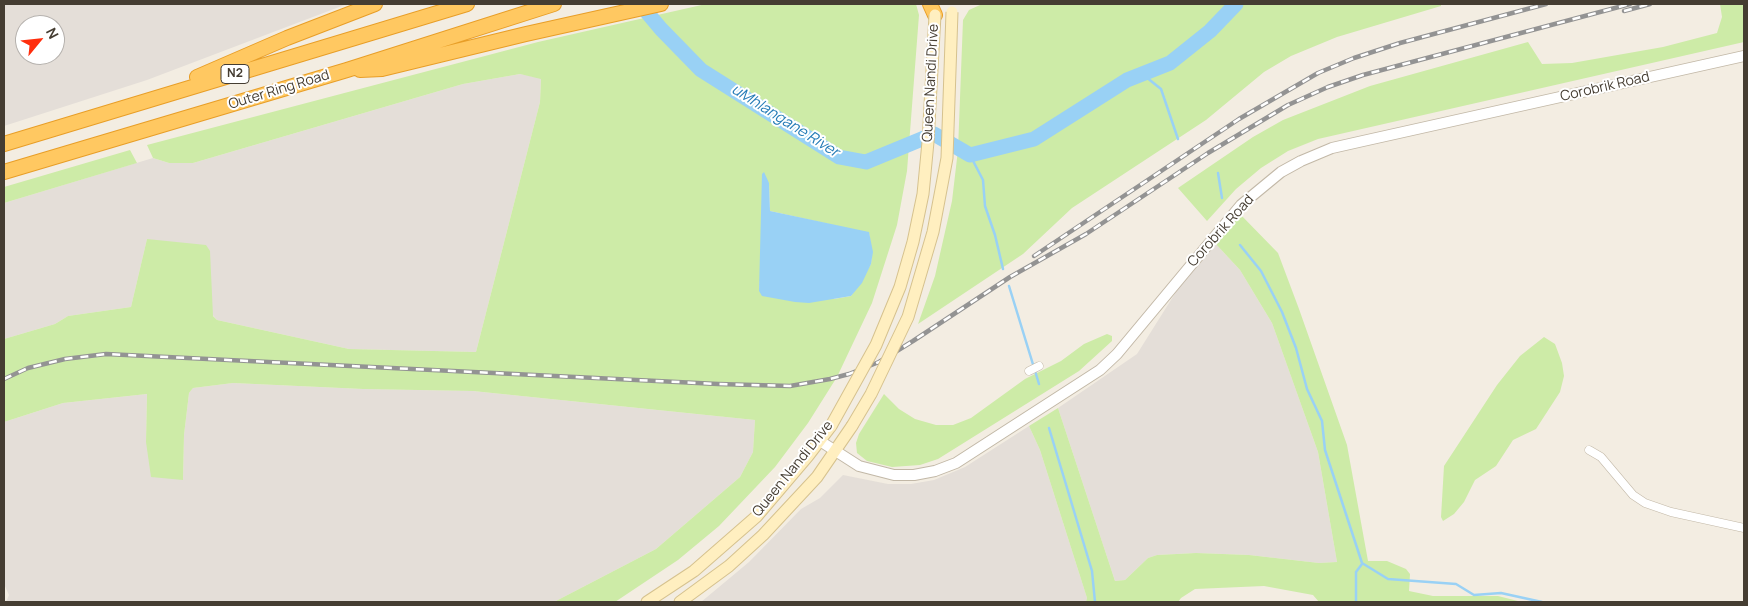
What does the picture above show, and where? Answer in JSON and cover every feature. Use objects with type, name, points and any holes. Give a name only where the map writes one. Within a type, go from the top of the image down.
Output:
[{"type":"highway","points":[[142,102],[287,38],[375,4]]},
{"type":"highway","name":"Outer Ring Road","points":[[4,144],[467,4]]},
{"type":"highway","name":"Outer Ring Road","points":[[4,172],[347,70],[554,4]]},
{"type":"highway","points":[[347,70],[382,69],[661,4]]},
{"type":"main road","name":"Queen Nandi Drive","points":[[647,602],[694,571],[727,544],[770,501],[831,426],[876,345],[900,287],[913,242],[923,194],[932,97],[933,7]]},
{"type":"main road","name":"Queen Nandi Drive","points":[[680,602],[728,566],[763,535],[817,478],[836,452],[875,387],[908,317],[934,232],[947,158],[953,8]]},
{"type":"street","name":"Corobrik Road","points":[[820,441],[859,466],[872,471],[894,475],[921,473],[956,463],[1100,370],[1117,354],[1241,205],[1282,172],[1301,161],[1332,148],[1744,56]]},
{"type":"street","points":[[1028,371],[1038,366]]},
{"type":"street","points":[[1589,450],[1601,457],[1633,495],[1645,503],[1671,512],[1744,528]]},
{"type":"shaded area","points":[[4,4],[347,4],[147,80],[4,126]]},
{"type":"shaded area","points":[[520,74],[541,78],[540,102],[476,352],[349,349],[217,320],[147,239],[131,307],[68,316],[55,324],[4,339],[4,203],[153,158],[169,163],[193,163],[463,84]]},
{"type":"shaded area","points":[[1214,242],[1240,270],[1272,323],[1318,452],[1337,562],[1319,563],[1249,555],[1196,553],[1157,555],[1148,558],[1125,580],[1115,581],[1058,408],[1137,354],[1181,284]]},
{"type":"shaded area","points":[[233,383],[363,389],[473,391],[755,420],[753,452],[740,477],[656,549],[554,602],[6,602],[9,595],[4,584],[4,422],[63,403],[147,394],[146,442],[183,480],[184,435],[189,393],[193,388]]},
{"type":"shaded area","points":[[1029,426],[1040,450],[1087,598],[1086,602],[701,602],[749,562],[801,509],[820,498],[843,475],[888,484],[911,484],[934,480],[965,467]]},
{"type":"green space","points":[[706,4],[916,4],[919,15],[907,171],[897,225],[872,303],[837,377],[808,423],[775,467],[719,526],[678,560],[615,602],[554,602],[656,549],[740,477],[753,452],[755,420],[473,391],[363,389],[233,383],[193,388],[189,393],[184,435],[183,480],[151,477],[146,442],[147,394],[63,403],[4,422],[4,339],[55,324],[68,316],[131,307],[147,239],[206,245],[210,251],[213,316],[217,320],[349,349],[476,352],[540,102],[541,79],[520,74],[463,84],[193,163],[169,163],[153,158],[147,145],[538,42]],"holes":[[[769,184],[770,211],[869,233],[872,252],[871,264],[851,296],[834,299],[759,291]]]},
{"type":"green space","points":[[1441,4],[1441,6],[1337,37],[1291,56],[1264,72],[1206,120],[1072,208],[1023,254],[918,324],[935,276],[952,201],[958,150],[963,20],[969,10],[980,5]]},
{"type":"green space","points":[[1720,4],[1744,4],[1744,42],[1318,139],[1288,151],[1261,168],[1236,189],[1207,221],[1178,188],[1253,137],[1283,120],[1370,86],[1528,42],[1542,64],[1572,63],[1663,47],[1717,33],[1722,17]]},
{"type":"green space","points":[[130,150],[137,163],[4,203],[4,187]]},
{"type":"green space","points":[[1239,213],[1278,253],[1299,309],[1347,445],[1368,561],[1387,561],[1406,569],[1410,574],[1409,591],[1433,596],[1498,596],[1522,602],[1319,602],[1313,595],[1264,586],[1195,589],[1178,602],[1086,602],[1087,598],[1040,450],[1029,426],[1058,408],[1115,581],[1125,580],[1148,558],[1157,555],[1196,553],[1249,555],[1319,563],[1337,562],[1318,452],[1272,323],[1240,270],[1214,242]]},
{"type":"green space","points":[[1107,334],[1112,336],[1112,341],[1079,371],[938,459],[920,465],[892,467],[867,461],[857,453],[856,443],[859,434],[884,394],[899,409],[915,419],[936,425],[953,425],[971,418],[1025,379],[1061,361],[1084,344]]},
{"type":"green space","points":[[1544,337],[1555,344],[1562,363],[1564,376],[1560,392],[1536,429],[1513,440],[1496,466],[1475,480],[1464,502],[1454,514],[1443,521],[1441,517],[1444,466],[1497,385],[1520,356]]},
{"type":"water","points":[[764,172],[769,183],[770,211],[869,232],[873,252],[871,264],[862,283],[851,296],[809,303],[762,296],[759,291],[762,174]]},
{"type":"waterway","name":"uMhlangane River","points":[[640,4],[661,29],[701,70],[839,157],[866,162],[934,134],[970,155],[1034,139],[1127,80],[1170,63],[1210,31],[1236,4]]},
{"type":"waterway","points":[[1131,79],[1146,77],[1161,89],[1178,139]]},
{"type":"waterway","points":[[970,155],[983,180],[985,206],[995,235],[1003,269]]},
{"type":"waterway","points":[[1218,173],[1222,198]]},
{"type":"waterway","points":[[1240,245],[1261,271],[1282,312],[1296,348],[1307,389],[1322,421],[1325,450],[1362,563],[1388,579],[1456,584],[1474,595],[1501,593],[1542,602]]},
{"type":"waterway","points":[[1009,286],[1039,384]]},
{"type":"waterway","points":[[1049,428],[1092,571],[1095,602]]},
{"type":"waterway","points":[[1356,602],[1356,572],[1362,564]]},
{"type":"railway","points":[[1034,256],[1239,119],[1318,73],[1354,58],[1400,43],[1546,4]]},
{"type":"railway","points":[[4,379],[28,368],[65,359],[106,354],[718,384],[790,386],[830,379],[849,374],[879,362],[1010,277],[1086,234],[1208,153],[1288,105],[1328,87],[1363,75],[1630,4]]},
{"type":"railway","points":[[1624,11],[1650,4]]}]
